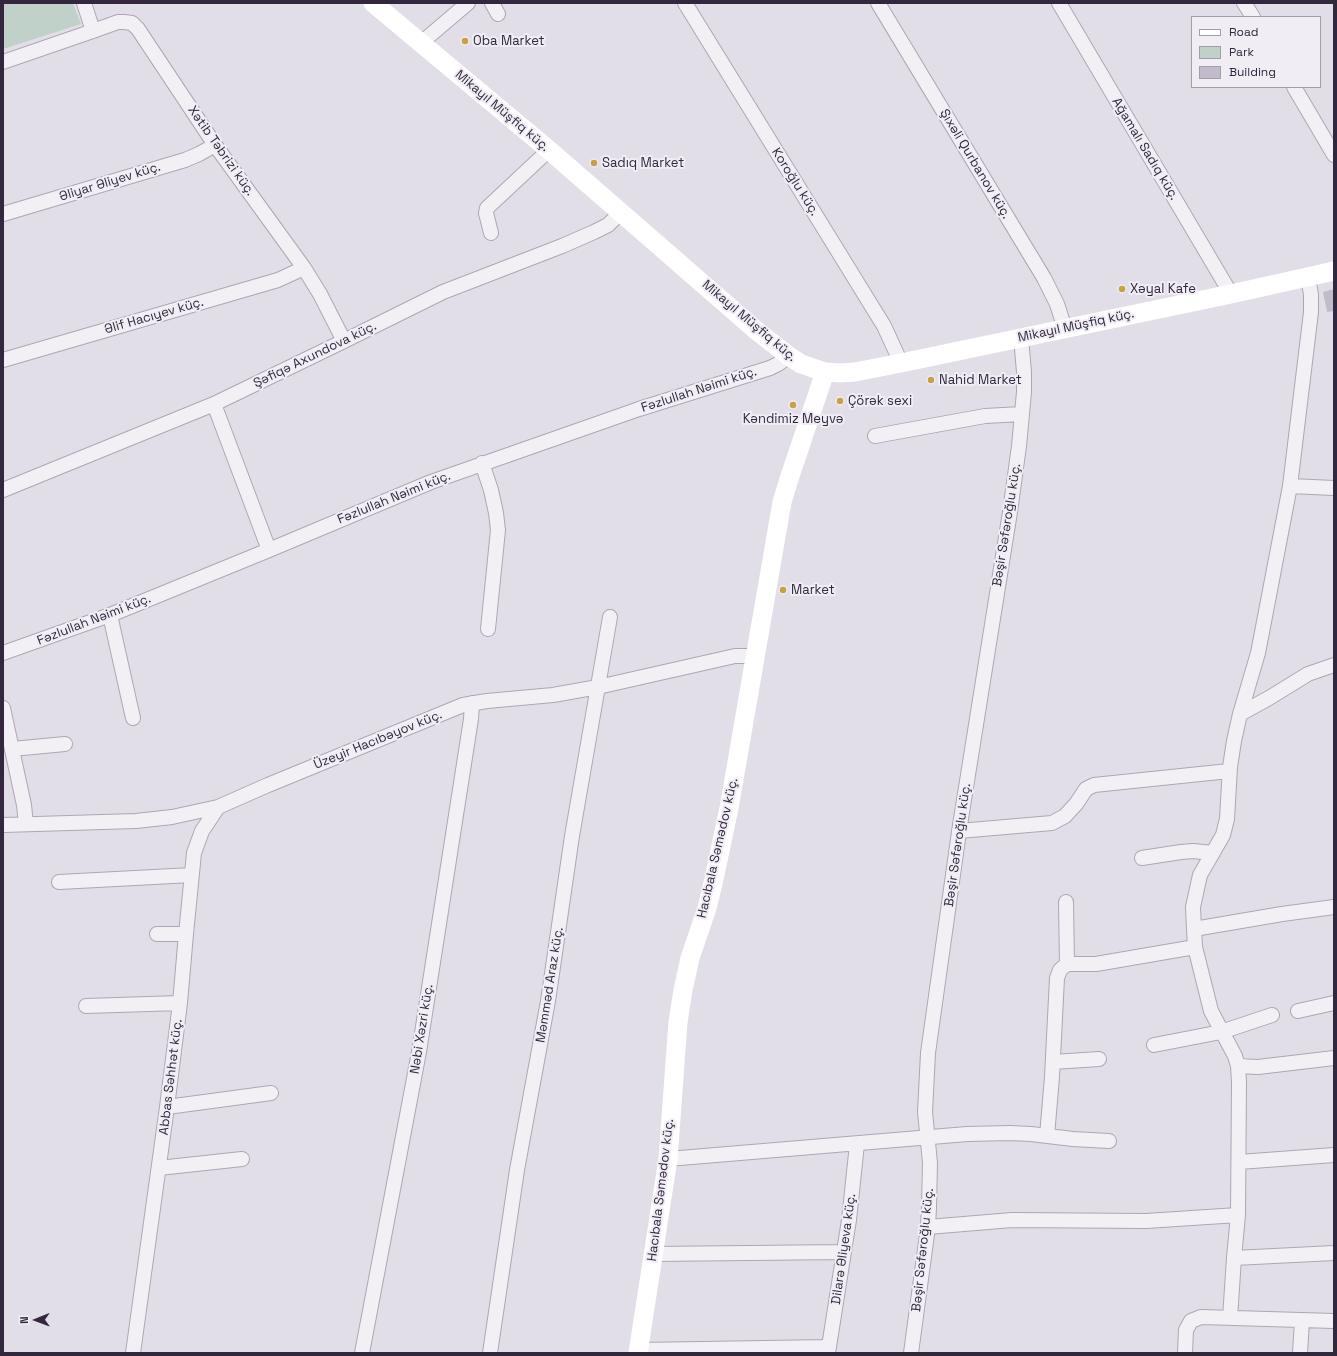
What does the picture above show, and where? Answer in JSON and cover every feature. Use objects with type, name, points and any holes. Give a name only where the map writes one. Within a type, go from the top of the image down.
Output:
[{"type":"main road","name":"Mikayıl Müşfiq küç.","points":[[373,3],[549,150],[757,331],[801,364],[825,372],[855,372],[901,363],[1231,294],[1334,270]]},
{"type":"main road","name":"Hacıbala Səmədov küç.","points":[[639,1352],[668,1158],[678,1022],[683,990],[690,958],[707,908],[729,808],[782,502],[825,372]]},
{"type":"street","points":[[3,62],[93,31],[84,3]]},
{"type":"street","points":[[421,43],[468,3]]},
{"type":"street","name":"Koroğlu küç.","points":[[685,3],[884,326],[901,363]]},
{"type":"street","name":"Şıxəli Qurbanov küç.","points":[[878,3],[1044,278],[1057,304],[1065,328]]},
{"type":"street","name":"Ağamalı Sadıq küç.","points":[[1059,3],[1231,294]]},
{"type":"street","points":[[1244,3],[1252,16]]},
{"type":"street","name":"Xətib Təbrizi küç.","points":[[93,31],[118,22],[132,23],[138,29],[215,145],[304,268],[320,294],[344,342]]},
{"type":"street","points":[[1295,88],[1334,155]]},
{"type":"street","name":"Əliyar Əliyev küç.","points":[[3,214],[185,160],[215,145]]},
{"type":"street","points":[[491,233],[486,214],[487,208],[549,150]]},
{"type":"street","name":"Şəfiqə Axundova küç.","points":[[3,490],[214,404],[344,342],[443,292],[594,232],[608,225],[621,212]]},
{"type":"street","name":"Əlif Hacıyev küç.","points":[[3,360],[278,280],[304,268]]},
{"type":"street","points":[[1230,1318],[1238,1215],[1238,1066],[1235,1056],[1211,1011],[1196,946],[1193,907],[1200,875],[1223,835],[1227,818],[1230,771],[1234,741],[1240,714],[1258,653],[1290,486],[1311,312],[1311,295],[1308,276]]},
{"type":"street","name":"Bəşir Səfəroğlu küç.","points":[[910,1353],[928,1227],[930,1162],[925,1112],[928,1053],[959,831],[1010,512],[1022,414],[1024,372],[1021,338]]},
{"type":"street","name":"Fəzlullah Nəimi küç.","points":[[3,653],[110,615],[432,482],[482,463],[632,412],[770,368],[789,356]]},
{"type":"street","points":[[214,404],[269,550]]},
{"type":"street","points":[[875,436],[985,416],[1022,414]]},
{"type":"street","points":[[482,463],[491,490],[498,530],[488,629]]},
{"type":"street","points":[[1290,486],[1334,488]]},
{"type":"street","points":[[110,615],[133,718]]},
{"type":"street","name":"Məmməd Araz küç.","points":[[490,1353],[516,1178],[548,1001],[572,836],[610,617]]},
{"type":"street","name":"Üzeyir Hacıbəyov küç.","points":[[3,825],[136,821],[172,817],[218,807],[268,785],[472,703],[553,695],[598,687],[735,656],[756,656]]},
{"type":"street","points":[[1240,714],[1308,674],[1334,665]]},
{"type":"street","name":"Nəbi Xəzri küç.","points":[[362,1353],[419,1052],[472,703]]},
{"type":"street","points":[[3,708],[26,824]]},
{"type":"street","points":[[12,749],[65,744]]},
{"type":"street","points":[[959,831],[1052,823],[1065,816],[1076,804],[1086,789],[1094,785],[1230,771]]},
{"type":"street","name":"Abbas Səhhət küç.","points":[[132,1353],[167,1107],[180,1002],[194,853],[202,831],[218,807]]},
{"type":"street","points":[[1142,858],[1181,852],[1213,853]]},
{"type":"street","points":[[59,882],[192,875]]},
{"type":"street","points":[[1066,902],[1067,964]]},
{"type":"street","points":[[1194,929],[1334,907]]},
{"type":"street","points":[[157,934],[186,934]]},
{"type":"street","points":[[1047,1136],[1053,1062],[1057,978],[1060,970],[1067,964],[1096,964],[1196,946]]},
{"type":"street","points":[[86,1006],[180,1002]]},
{"type":"street","points":[[1298,1011],[1334,1003]]},
{"type":"street","points":[[1154,1045],[1221,1032],[1272,1015]]},
{"type":"street","points":[[1238,1066],[1258,1067],[1334,1058]]},
{"type":"street","points":[[1053,1062],[1099,1059]]},
{"type":"street","points":[[167,1107],[270,1092]]},
{"type":"street","points":[[668,1158],[967,1134],[1010,1133],[1109,1141]]},
{"type":"street","name":"Dilarə Əliyeva küç.","points":[[828,1350],[849,1220],[857,1144]]},
{"type":"street","points":[[1239,1162],[1334,1155]]},
{"type":"street","points":[[159,1168],[242,1159]]},
{"type":"street","points":[[928,1227],[1012,1220],[1146,1221],[1238,1215]]},
{"type":"street","points":[[653,1254],[844,1252]]},
{"type":"street","points":[[1234,1258],[1334,1253]]},
{"type":"street","points":[[1185,1353],[1186,1330],[1192,1321],[1201,1317],[1334,1321]]},
{"type":"street","points":[[1300,1353],[1302,1321]]},
{"type":"street","points":[[639,1352],[828,1350]]},
{"type":"green space","points":[[3,3],[73,3],[81,24],[3,49]]},
{"type":"building","points":[[1334,289],[1334,311],[1327,312],[1323,292]]},
{"type":"place","name":"Oba Market","points":[[465,41]]},
{"type":"place","name":"Sadıq Market","points":[[594,163]]},
{"type":"place","name":"Xəyal Kafe","points":[[1122,289]]},
{"type":"place","name":"Nahid Market","points":[[931,380]]},
{"type":"place","name":"Çörək sexi","points":[[840,401]]},
{"type":"place","name":"Kəndimiz Meyvə","points":[[793,405]]},
{"type":"place","name":"Market","points":[[783,590]]}]
